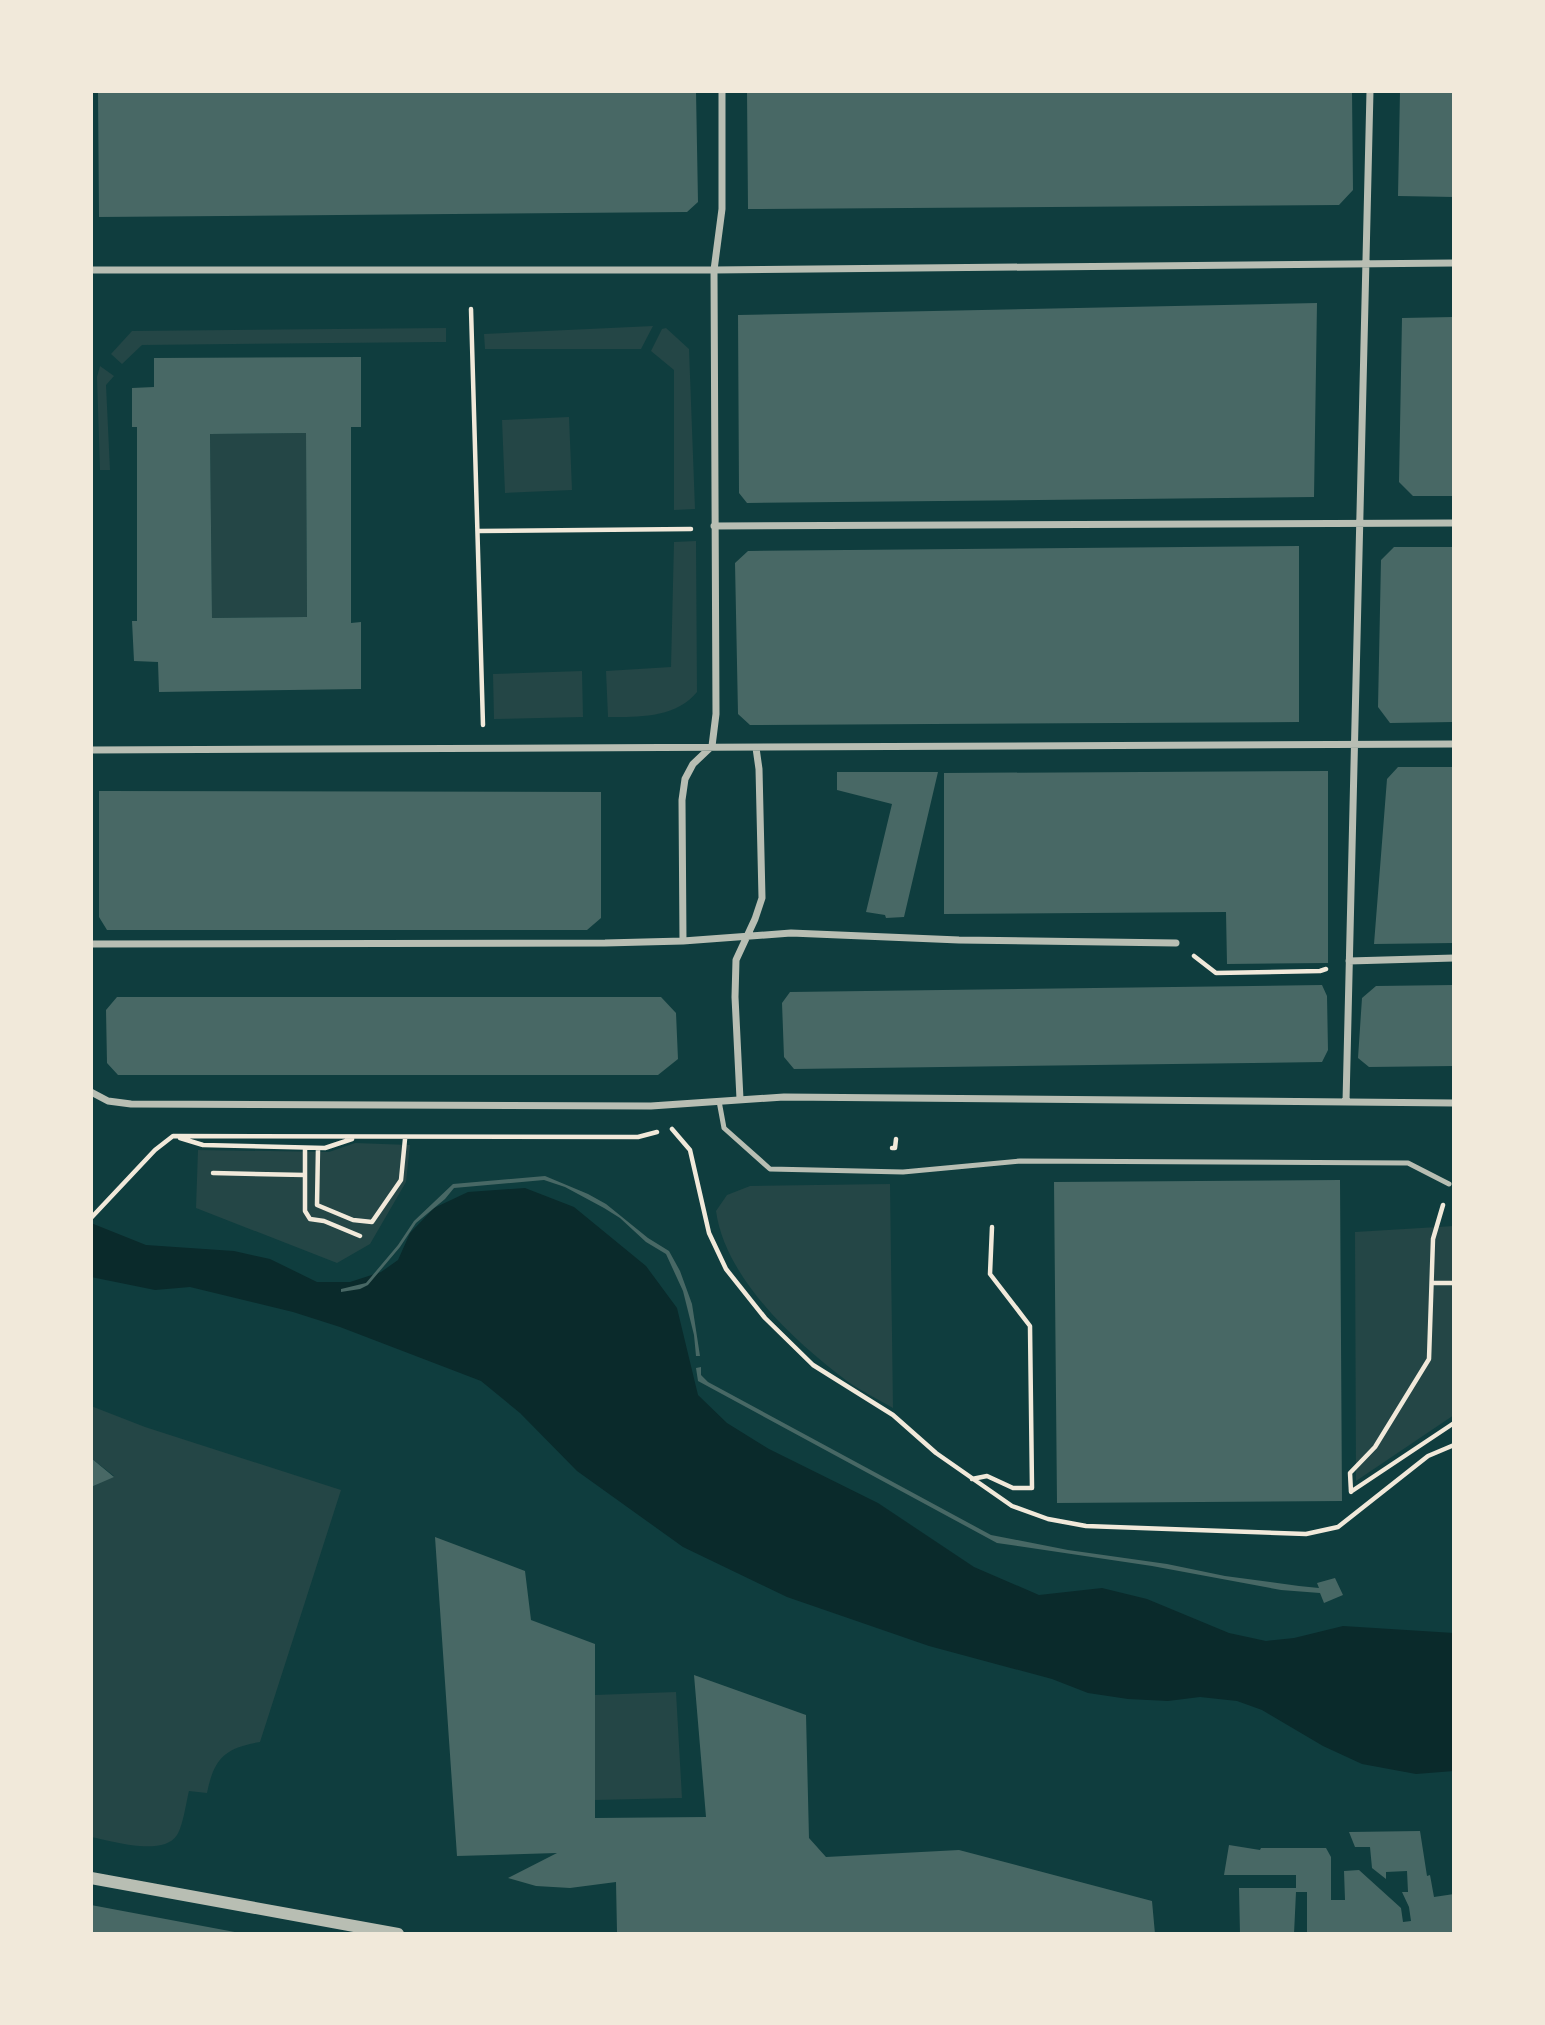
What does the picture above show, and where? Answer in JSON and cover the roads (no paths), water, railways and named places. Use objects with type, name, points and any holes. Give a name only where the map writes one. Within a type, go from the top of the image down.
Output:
[{"type":"street","points":[[683,941],[682,800],[685,779],[693,764],[712,747],[716,715],[714,270],[722,209],[722,91]]},
{"type":"street","points":[[1346,1102],[1370,91]]},
{"type":"street","points":[[91,270],[714,270],[1454,263]]},
{"type":"street","points":[[715,526],[1454,523]]},
{"type":"street","points":[[91,750],[1454,744]]},
{"type":"street","points":[[740,1099],[736,960],[762,898],[759,769],[756,748]]},
{"type":"street","points":[[91,944],[605,943],[683,941],[792,933],[959,940],[1176,943]]},
{"type":"street","points":[[1349,961],[1454,958]]},
{"type":"street","points":[[91,1092],[108,1101],[131,1104],[651,1106],[740,1099],[1454,1103]]},
{"type":"street","points":[[91,1878],[398,1934]]},
{"type":"lane","points":[[719,1101],[724,1128],[771,1169],[903,1172],[1020,1161],[1408,1163],[1449,1184]]}]
